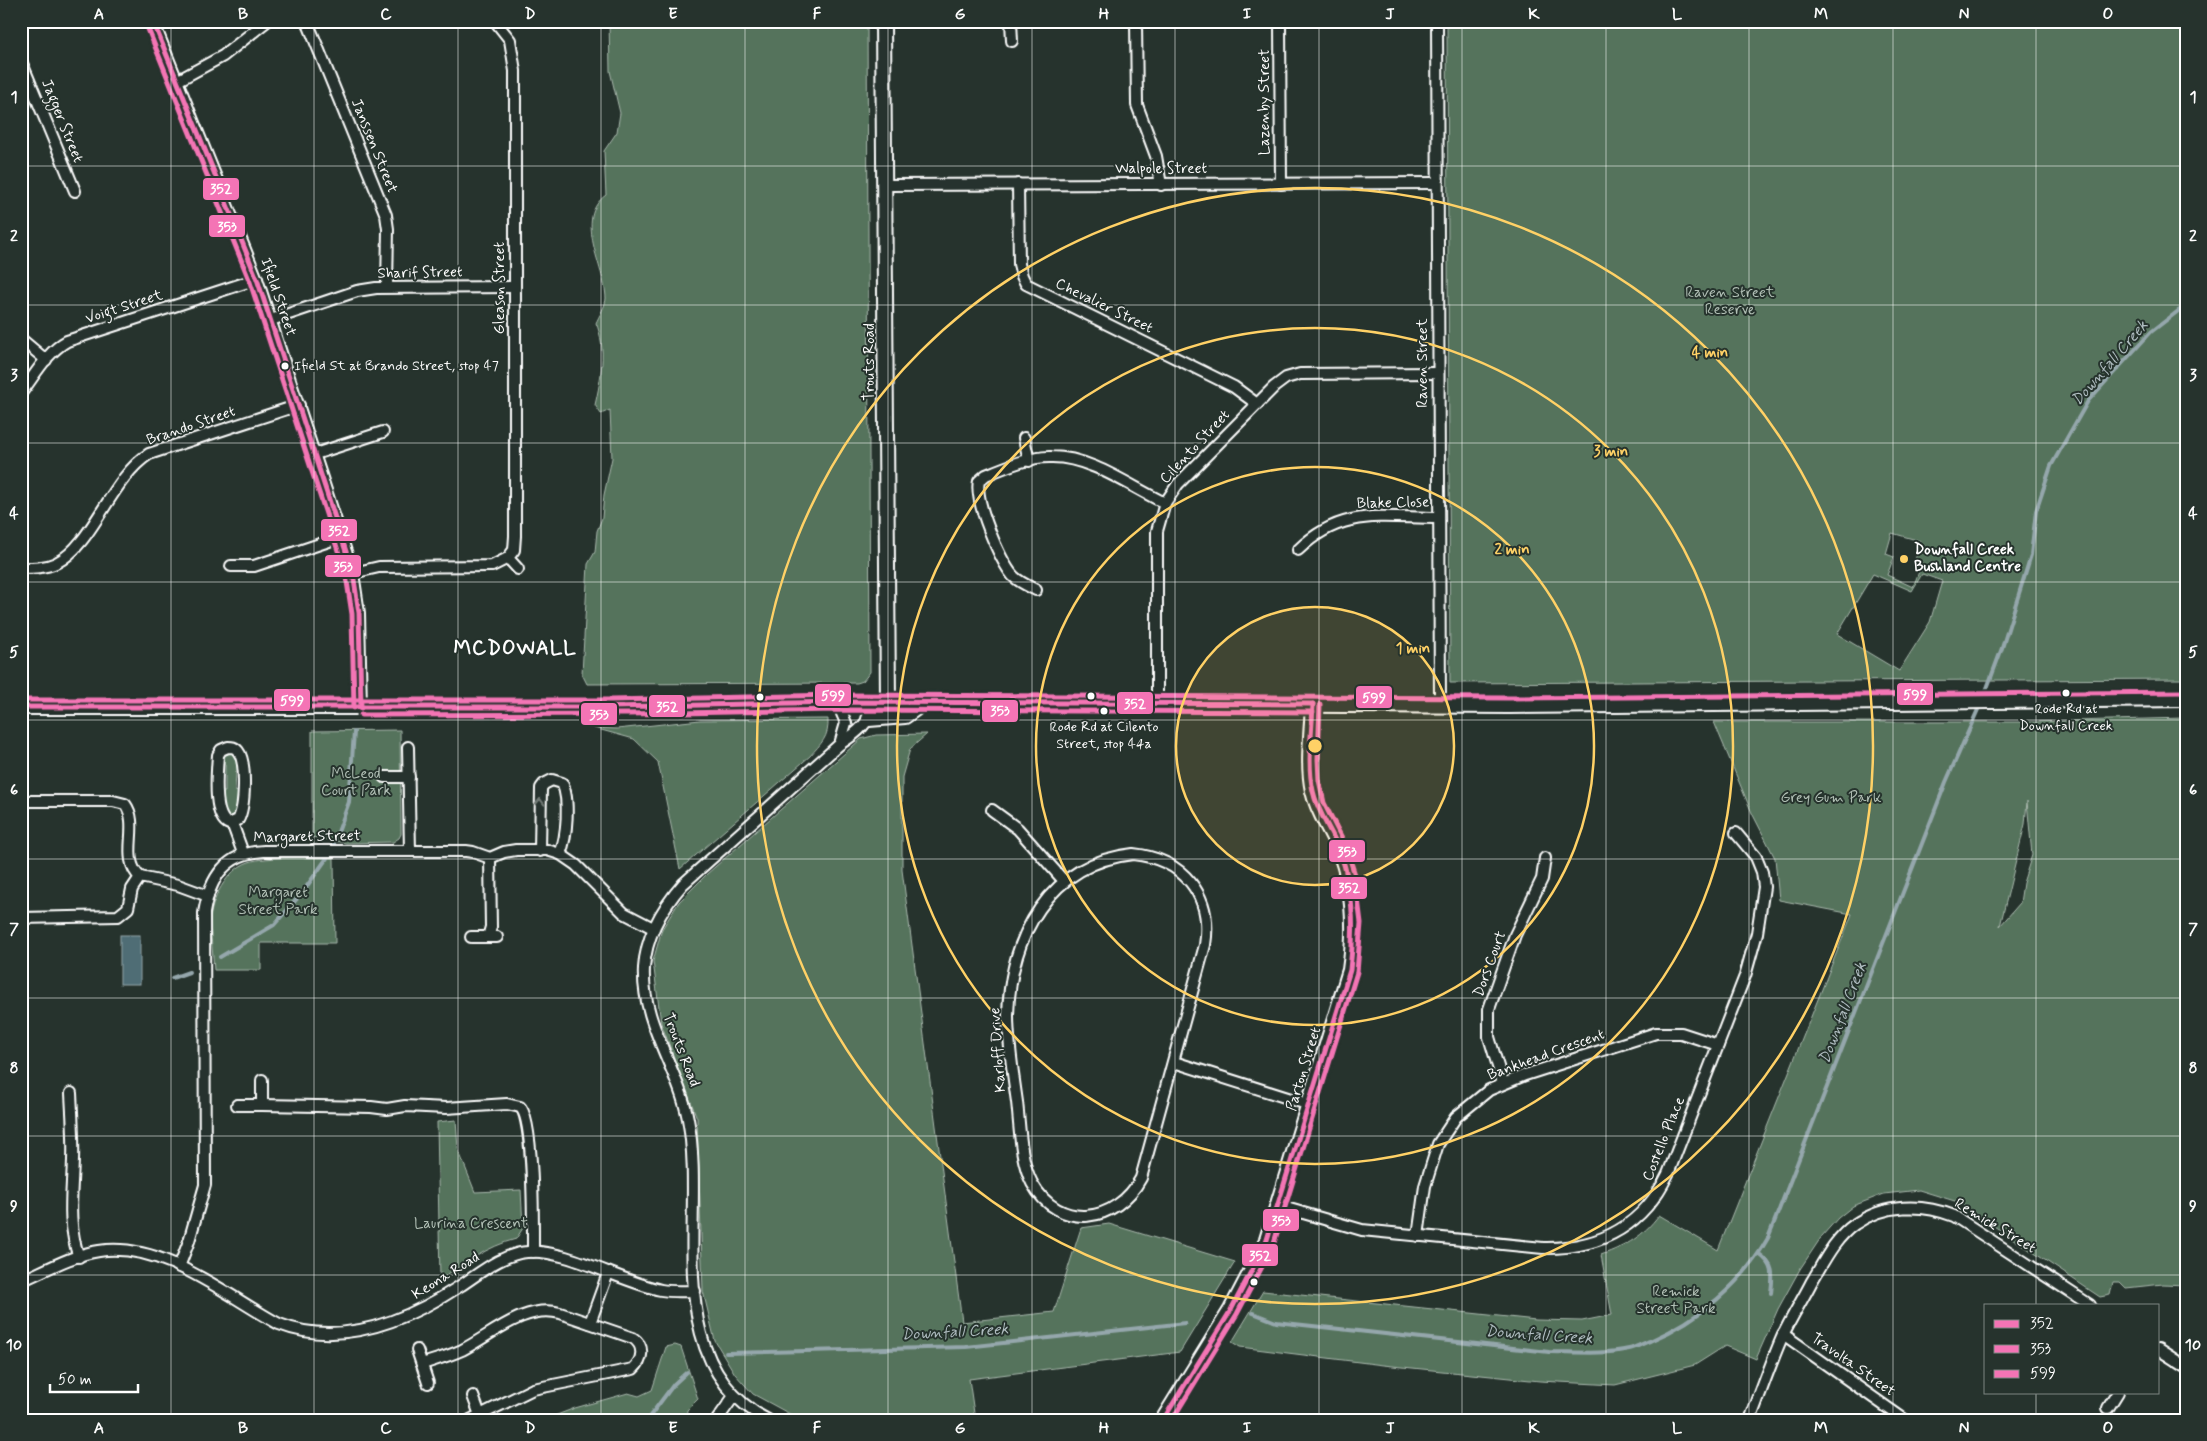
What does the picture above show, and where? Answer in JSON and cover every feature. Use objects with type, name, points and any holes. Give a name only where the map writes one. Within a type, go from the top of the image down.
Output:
[{"type":"main road","name":"Trouts Road","points":[[882,702],[886,184],[883,21]]},
{"type":"main road","points":[[21,707],[619,707],[837,702],[1440,705],[2186,699]]},
{"type":"main road","points":[[870,719],[904,716],[923,703]]},
{"type":"main road","name":"Parton Street","points":[[1163,1420],[1247,1282],[1266,1243],[1346,986],[1352,956],[1354,924],[1350,892],[1343,863],[1312,790],[1313,704]]},
{"type":"street","name":"Ifield Street","points":[[153,21],[257,279],[353,573],[359,613],[361,708]]},
{"type":"street","points":[[178,81],[223,56],[267,21]]},
{"type":"street","name":"Janssen Street","points":[[307,21],[386,215],[388,229],[387,287]]},
{"type":"street","name":"Gleason Street","points":[[495,21],[510,40],[514,61],[515,544],[508,558]]},
{"type":"street","points":[[1011,21],[1012,41]]},
{"type":"street","points":[[1136,21],[1138,105],[1156,156],[1161,185]]},
{"type":"street","name":"Lazenby Street","points":[[1280,21],[1281,184]]},
{"type":"street","name":"Raven Street","points":[[1437,21],[1440,705]]},
{"type":"street","name":"Jagger Street","points":[[21,61],[75,191]]},
{"type":"street","name":"Walpole Street","points":[[886,184],[1437,183]]},
{"type":"street","name":"Chevalier Street","points":[[1018,184],[1020,264],[1022,276],[1026,284],[1234,388],[1257,404]]},
{"type":"street","name":"Voigt Street","points":[[21,393],[46,360],[61,345],[76,338],[257,279]]},
{"type":"street","name":"Sharif Street","points":[[271,320],[357,292],[387,287],[515,287]]},
{"type":"street","points":[[21,339],[46,360]]},
{"type":"street","name":"Cilento Street","points":[[1157,704],[1157,540],[1159,520],[1165,502],[1178,484],[1279,383],[1300,374],[1438,373]]},
{"type":"street","name":"Brando Street","points":[[21,568],[48,566],[69,554],[130,470],[149,454],[299,405]]},
{"type":"street","points":[[315,454],[383,432]]},
{"type":"street","points":[[1024,438],[1029,461]]},
{"type":"street","points":[[1036,590],[1014,577],[1007,568],[993,540],[978,490],[979,482],[986,475],[1029,461],[1052,457],[1073,459],[1093,466],[1165,502]]},
{"type":"street","name":"Blake Close","points":[[1298,550],[1324,529],[1343,520],[1361,518],[1438,518]]},
{"type":"street","points":[[231,566],[254,566],[341,537]]},
{"type":"street","points":[[353,573],[379,567],[492,566],[508,558],[518,569]]},
{"type":"street","points":[[837,702],[846,723],[840,744]]},
{"type":"street","name":"Trouts Road","points":[[768,1420],[747,1408],[734,1396],[716,1373],[706,1352],[694,1291],[690,1130],[683,1102],[652,1018],[645,993],[646,954],[653,928],[664,908],[683,884],[840,744],[854,736],[870,719],[882,702]]},
{"type":"street","points":[[228,747],[234,747],[238,751],[243,766],[242,811],[238,820],[232,823],[224,821],[217,805],[218,755],[221,750],[228,747]]},
{"type":"street","points":[[408,747],[410,851]]},
{"type":"street","points":[[384,777],[408,777]]},
{"type":"street","points":[[540,851],[541,788],[552,780],[562,784],[566,793],[566,835],[560,854]]},
{"type":"street","points":[[21,801],[118,801],[125,804],[130,815],[132,863],[140,877],[178,884],[208,896]]},
{"type":"street","points":[[992,810],[1018,829],[1064,881]]},
{"type":"street","points":[[232,823],[243,854]]},
{"type":"street","name":"Costello Place","points":[[1279,1206],[1345,1226],[1418,1236],[1561,1249],[1594,1243],[1619,1231],[1641,1214],[1660,1190],[1753,954],[1764,887],[1760,866],[1756,857],[1736,833]]},
{"type":"street","name":"Margaret Street","points":[[179,1267],[192,1232],[205,1185],[203,923],[208,896],[224,867],[243,854],[264,851],[473,852],[490,858]]},
{"type":"street","points":[[471,937],[493,937],[491,927],[490,858],[511,851],[540,851],[560,854],[576,864],[624,913],[653,928]]},
{"type":"street","name":"Karloff Drive","points":[[1138,854],[1156,858],[1177,869],[1199,894],[1205,915],[1206,935],[1174,1062],[1143,1172],[1130,1196],[1111,1210],[1094,1215],[1076,1215],[1065,1212],[1047,1201],[1033,1184],[1025,1164],[1010,1048],[1008,1007],[1014,968],[1026,932],[1042,905],[1064,881],[1079,871],[1110,858],[1138,854]]},
{"type":"street","name":"Dors Court","points":[[1503,1083],[1489,1037],[1489,1009],[1515,935],[1542,879],[1545,858]]},
{"type":"street","points":[[21,918],[118,916],[128,908],[132,890],[140,877]]},
{"type":"street","name":"Bankhead Crescent","points":[[1418,1236],[1424,1186],[1438,1144],[1445,1130],[1466,1106],[1489,1090],[1503,1083],[1656,1033],[1681,1033],[1718,1045]]},
{"type":"street","points":[[1174,1062],[1310,1106]]},
{"type":"street","points":[[262,1080],[262,1105]]},
{"type":"street","points":[[71,1093],[74,1152],[71,1196],[72,1235],[79,1257]]},
{"type":"street","points":[[237,1105],[371,1106],[387,1109],[405,1106],[446,1108],[507,1104],[520,1107],[525,1116],[531,1165],[533,1252]]},
{"type":"street","name":"Remick Street","points":[[1750,1420],[1784,1334],[1826,1258],[1834,1245],[1848,1230],[1871,1216],[1900,1208],[1925,1208],[1941,1211],[1968,1224],[2088,1304]]},
{"type":"street","name":"Keona Road","points":[[21,1281],[79,1257],[100,1251],[132,1251],[152,1256],[179,1267],[279,1324],[304,1331],[339,1332],[382,1325],[410,1315],[433,1304],[496,1262],[520,1253],[533,1252],[560,1256],[660,1290],[694,1291]]},
{"type":"street","points":[[590,1323],[608,1273]]},
{"type":"street","points":[[422,1364],[464,1349],[506,1324],[540,1312],[556,1312],[637,1341],[642,1352],[637,1365],[623,1372],[532,1389],[470,1420]]},
{"type":"street","name":"Travolta Street","points":[[1784,1334],[1905,1420]]},
{"type":"street","points":[[417,1350],[428,1383]]},
{"type":"street","points":[[2160,1350],[2186,1367]]},
{"type":"street","points":[[2108,1408],[2117,1394]]},
{"type":"street","points":[[473,1396],[480,1415]]},
{"type":"street","points":[[717,1420],[734,1396]]},
{"type":"green space","points":[[609,21],[867,21],[870,672],[863,681],[857,683],[587,684],[582,674],[588,564],[595,552],[597,531],[602,518],[604,495],[612,458],[610,410],[601,414],[595,405],[602,364],[601,343],[596,323],[606,298],[591,230],[592,217],[596,205],[606,195],[604,151],[617,132],[620,113],[610,71]]},
{"type":"green space","name":"Raven Street Reserve","points":[[1447,21],[2186,21],[2186,679],[1450,683]],"holes":[[[1892,533],[1920,541],[1915,561],[1922,564],[1913,587],[1887,575],[1894,557],[1886,554]],[[1873,574],[1912,591],[1922,574],[1942,581],[1930,622],[1899,671],[1837,634]]]},
{"type":"green space","points":[[2186,718],[2186,1285],[2163,1284],[2126,1288],[2120,1282],[2113,1282],[2110,1295],[2100,1297],[1958,1202],[1919,1190],[1884,1194],[1853,1206],[1838,1218],[1822,1236],[1800,1269],[1778,1309],[1756,1359],[1725,1346],[1695,1365],[1615,1385],[1540,1381],[1383,1365],[1240,1347],[1232,1342],[1263,1291],[1536,1320],[1582,1321],[1612,1315],[1601,1255],[1634,1240],[1659,1215],[1718,1250],[1852,914],[1779,900],[1775,858],[1752,813],[1714,722],[2033,722]],"holes":[[[2027,801],[2032,855],[2023,883],[2020,903],[2000,926],[2025,824]]]},
{"type":"green space","points":[[828,719],[826,736],[810,756],[680,869],[658,762],[634,739],[594,728],[617,729],[700,720]]},
{"type":"green space","name":"McLeod Court Park","points":[[400,730],[401,834],[399,838],[393,842],[346,843],[312,837],[312,731]]},
{"type":"green space","points":[[927,734],[910,749],[902,777],[902,870],[962,1322],[1054,1312],[1081,1228],[1109,1224],[1235,1262],[1180,1352],[969,1379],[975,1420],[801,1420],[753,1394],[735,1374],[715,1341],[703,1291],[697,1118],[661,1023],[653,961],[662,929],[679,902],[707,874],[861,739],[876,735]]},
{"type":"green space","points":[[230,752],[240,762],[240,770],[236,772],[235,791],[239,792],[238,812],[232,820],[225,817],[221,792],[225,792],[225,764],[221,763],[223,754]]},
{"type":"green space","name":"Margaret Street Park","points":[[334,858],[335,943],[261,943],[261,970],[214,970],[210,924],[213,905],[221,887],[234,871],[249,862],[257,860]]},
{"type":"green space","name":"Laurina Crescent","points":[[456,1120],[458,1149],[475,1192],[521,1190],[523,1228],[516,1239],[486,1251],[440,1279],[437,1122]]},
{"type":"green space","points":[[675,1345],[681,1347],[698,1399],[687,1410],[686,1420],[544,1420],[575,1408],[628,1393],[639,1396],[652,1390],[666,1347]]},
{"type":"water","points":[[120,935],[140,935],[140,984],[120,984]]},
{"type":"waterway","name":"Downfall Creek","points":[[1983,699],[2002,648],[2031,555],[2036,511],[2051,466],[2088,401],[2151,332],[2186,305]]},
{"type":"waterway","name":"Downfall Creek","points":[[1253,1313],[1276,1322],[1549,1352],[1599,1353],[1632,1348],[1650,1341],[1685,1323],[1718,1299],[1745,1271],[1768,1238],[1946,782],[1980,705]]},
{"type":"waterway","points":[[334,843],[349,802],[354,732]]},
{"type":"waterway","points":[[220,957],[274,925],[302,893],[327,858]]},
{"type":"waterway","points":[[172,978],[189,972]]},
{"type":"waterway","points":[[1759,1254],[1768,1262],[1772,1271],[1771,1293]]},
{"type":"waterway","name":"Downfall Creek","points":[[726,1353],[966,1347],[1185,1323]]},
{"type":"waterway","name":"Downfall Creek","points":[[647,1420],[674,1384],[687,1372]]},
{"type":"transit line","name":"352","points":[[153,21],[257,279],[353,573],[359,613],[361,708]]},
{"type":"transit line","name":"353","points":[[146,24],[250,282],[346,575],[352,614],[354,708]]},
{"type":"transit line","name":"599","points":[[21,700],[611,700],[837,695],[1509,698],[2186,692]]},
{"type":"transit line","name":"352","points":[[21,707],[611,707],[837,702],[1313,704]]},
{"type":"transit line","name":"352","points":[[1163,1420],[1231,1310],[1266,1243],[1350,970],[1353,923],[1347,877],[1338,847],[1317,806],[1311,780],[1310,759],[1313,704]]},
{"type":"transit line","name":"353","points":[[1172,1420],[1237,1314],[1273,1246],[1357,972],[1361,923],[1355,875],[1345,844],[1324,803],[1319,780],[1320,704]]},
{"type":"transit line","name":"353","points":[[361,715],[628,714],[837,710],[1313,712]]},
{"type":"place","name":"Ifield St at Brando Street, stop 47","points":[[285,366]]},
{"type":"place","name":"Downfall Creek Bushland Centre","points":[[1904,559]]},
{"type":"place","name":"Rode Rd at Downfall Creek","points":[[2066,693]]},
{"type":"place","name":"Rode Rd at Cilento Street, stop 44a","points":[[1104,711]]},
{"type":"district","name":"MCDOWALL","points":[[515,648]]},
{"type":"park label","name":"Grey Gum Park","points":[[1831,798]]},
{"type":"park label","name":"Remick Street Park","points":[[1676,1300]]}]
